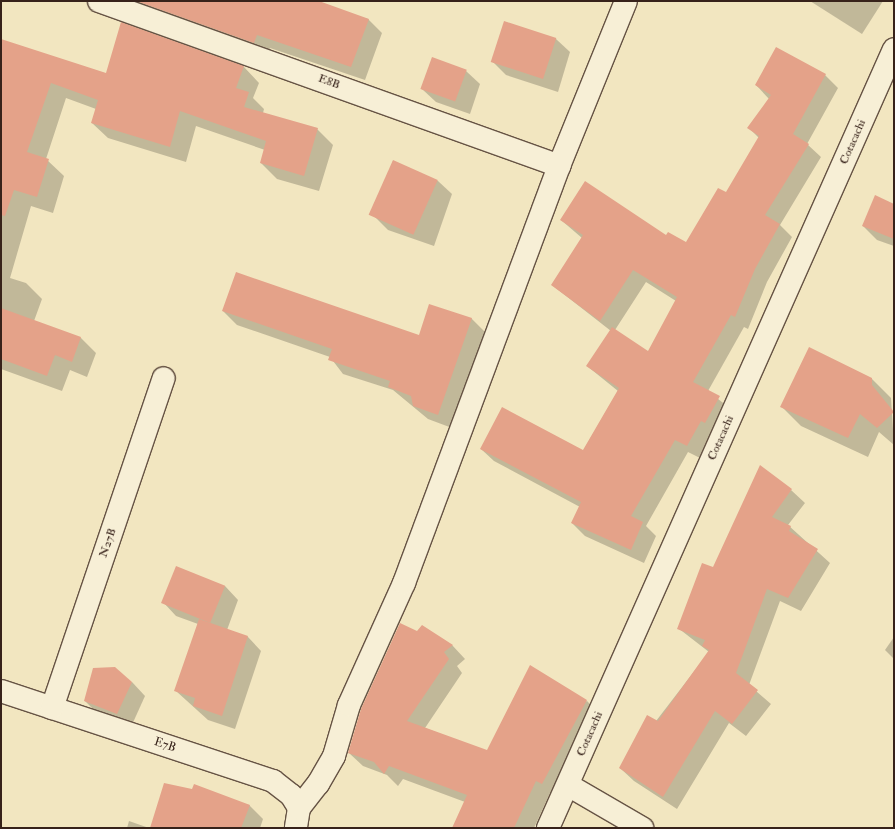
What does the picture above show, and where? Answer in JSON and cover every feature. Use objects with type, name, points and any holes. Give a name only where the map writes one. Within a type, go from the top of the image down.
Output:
[{"type":"street","name":"E8B","points":[[98,1],[559,166]]},
{"type":"street","points":[[298,818],[334,756],[349,705],[404,583],[559,166],[626,1]]},
{"type":"street","name":"Cotacachi","points":[[548,828],[894,48]]},
{"type":"street","name":"N27B","points":[[52,708],[164,378]]},
{"type":"street","name":"E7B","points":[[1,691],[273,781],[291,795],[298,818]]},
{"type":"street","points":[[568,785],[642,828]]},
{"type":"building","points":[[136,1],[319,1],[369,19],[351,67],[257,35],[254,43]]},
{"type":"building","points":[[504,21],[556,38],[543,79],[491,62]]},
{"type":"building","points":[[121,22],[244,66],[236,88],[249,92],[244,107],[318,128],[304,176],[260,163],[266,141],[180,111],[170,147],[91,123],[98,100],[51,83],[27,152],[49,159],[37,197],[14,190],[5,216],[1,215],[1,39],[106,73]]},
{"type":"building","points":[[776,47],[826,74],[793,134],[809,144],[765,215],[780,224],[755,269],[735,317],[731,315],[693,382],[720,396],[705,423],[701,421],[687,446],[675,440],[631,516],[643,522],[631,550],[571,523],[581,502],[480,449],[502,407],[583,450],[619,388],[586,366],[612,327],[648,351],[677,297],[633,270],[600,321],[551,285],[583,235],[560,220],[585,181],[666,235],[668,232],[686,242],[718,188],[726,192],[759,136],[747,128],[771,95],[755,85]]},
{"type":"building","points":[[432,57],[467,70],[455,102],[420,89]]},
{"type":"building","points":[[393,160],[438,180],[413,235],[369,215]]},
{"type":"building","points":[[875,195],[894,204],[894,239],[862,226]]},
{"type":"building","points":[[236,272],[419,335],[429,304],[472,318],[438,415],[413,406],[411,396],[388,387],[390,381],[328,360],[332,349],[222,311]]},
{"type":"building","points":[[1,308],[81,337],[72,362],[55,355],[47,376],[1,359]]},
{"type":"building","points":[[809,347],[872,378],[872,385],[894,412],[877,428],[860,414],[848,438],[780,407]]},
{"type":"building","points":[[760,465],[792,489],[772,517],[791,526],[789,531],[818,549],[788,598],[767,589],[736,673],[758,690],[732,724],[715,711],[663,797],[619,768],[647,715],[658,721],[709,650],[702,646],[705,640],[677,629],[702,563],[713,567]]},
{"type":"building","points":[[176,566],[225,586],[210,623],[161,603]]},
{"type":"building","points":[[199,619],[248,636],[222,716],[193,706],[195,698],[174,691]]},
{"type":"building","points":[[400,623],[417,631],[422,625],[453,645],[444,652],[449,659],[407,721],[487,750],[530,665],[587,700],[542,784],[536,781],[514,828],[452,828],[467,795],[389,766],[384,774],[374,762],[348,753],[361,709]]},
{"type":"building","points":[[115,667],[132,682],[117,714],[84,701],[93,668]]},
{"type":"building","points":[[164,783],[192,789],[194,784],[250,805],[241,828],[150,828]]}]
